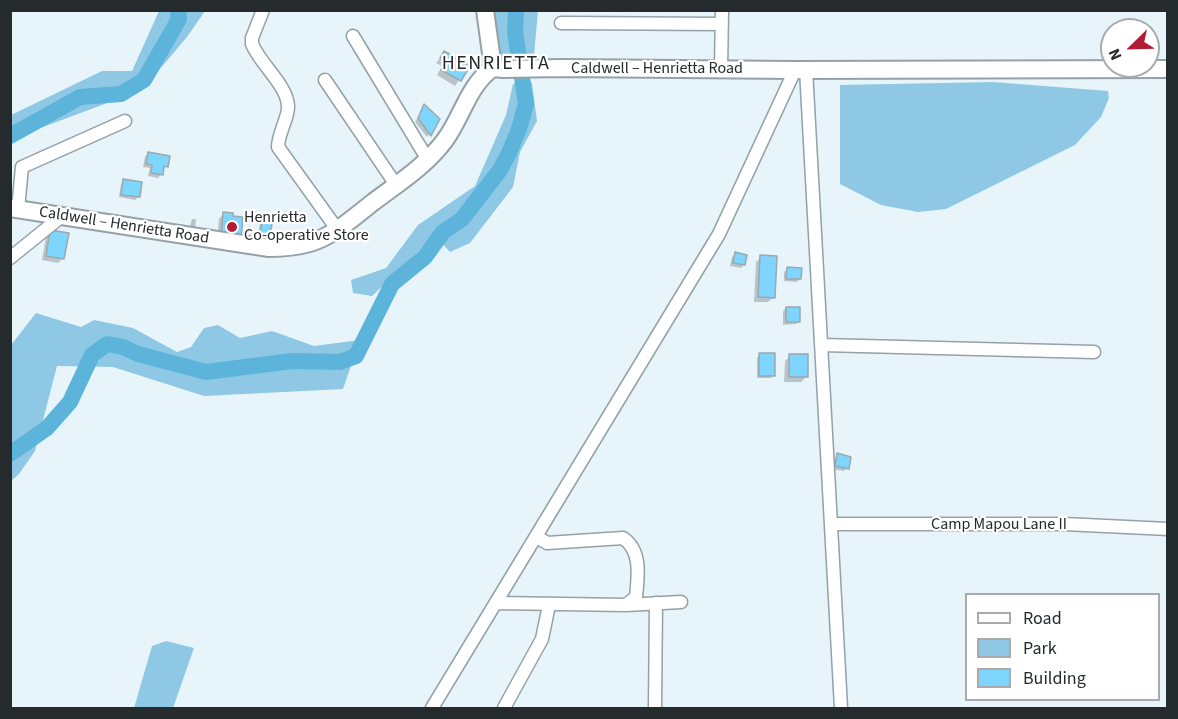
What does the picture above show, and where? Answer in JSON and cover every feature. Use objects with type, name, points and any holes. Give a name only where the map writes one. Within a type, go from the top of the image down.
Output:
[{"type":"main road","points":[[483,11],[498,69]]},
{"type":"main road","name":"Caldwell – Henrietta Road","points":[[14,208],[269,248],[285,248],[311,243],[337,229],[428,160],[447,138],[474,87],[486,73],[498,69],[1167,69]]},
{"type":"street","points":[[263,10],[252,38],[252,44],[284,92],[288,104],[278,137],[278,147],[337,229]]},
{"type":"street","points":[[721,69],[722,10]]},
{"type":"street","points":[[561,23],[722,24]]},
{"type":"street","points":[[353,36],[428,160]]},
{"type":"street","points":[[800,70],[822,345],[841,708]]},
{"type":"street","points":[[432,708],[719,234],[800,70]]},
{"type":"street","points":[[325,80],[396,185]]},
{"type":"street","points":[[14,208],[22,167],[124,121]]},
{"type":"street","points":[[10,258],[62,216]]},
{"type":"street","points":[[822,345],[1094,352]]},
{"type":"street","name":"Camp Mapou Lane II","points":[[831,524],[1064,524],[1167,529]]},
{"type":"street","points":[[537,537],[547,543],[623,538],[630,543],[637,555],[638,578],[636,597],[626,605]]},
{"type":"street","points":[[497,603],[626,605],[681,602]]},
{"type":"street","points":[[655,708],[656,603]]},
{"type":"street","points":[[504,708],[542,639],[549,605]]},
{"type":"green space","points":[[159,11],[205,11],[187,37],[142,90],[11,139],[11,115],[102,71],[132,71]]},
{"type":"green space","points":[[493,11],[538,11],[534,55],[514,62],[498,60]]},
{"type":"green space","points":[[527,78],[532,83],[537,121],[520,152],[513,187],[470,243],[450,252],[435,236],[372,296],[353,293],[351,280],[386,268],[418,225],[475,186],[506,115],[513,84]]},
{"type":"green space","points":[[993,82],[1108,91],[1109,98],[1101,117],[1075,145],[946,209],[918,212],[881,205],[840,184],[840,85]]},
{"type":"green space","points":[[36,313],[81,327],[94,320],[133,328],[177,352],[191,347],[204,328],[218,325],[240,338],[272,331],[314,346],[360,340],[343,389],[204,396],[113,367],[57,366],[35,451],[19,474],[11,481],[11,345]]},
{"type":"green space","points":[[166,641],[194,648],[173,708],[134,708],[152,646]]},
{"type":"building","points":[[444,51],[470,66],[461,81],[441,70],[446,61],[440,58]]},
{"type":"building","points":[[424,104],[440,119],[431,136],[418,118]]},
{"type":"building","points":[[148,152],[170,156],[168,167],[164,166],[163,175],[151,173],[152,165],[146,164]]},
{"type":"building","points":[[123,179],[142,182],[140,197],[121,195]]},
{"type":"building","name":"Henrietta Co-operative Store","points":[[223,212],[243,217],[241,239],[221,237]]},
{"type":"building","points":[[263,217],[273,219],[270,235],[260,233]]},
{"type":"building","points":[[50,230],[69,233],[64,259],[46,256]]},
{"type":"building","points":[[735,252],[747,255],[745,265],[733,263]]},
{"type":"building","points":[[760,255],[777,256],[775,298],[758,297]]},
{"type":"building","points":[[787,267],[802,268],[801,279],[786,279]]},
{"type":"building","points":[[786,307],[800,307],[800,322],[786,322]]},
{"type":"building","points":[[759,353],[775,353],[775,376],[759,376]]},
{"type":"building","points":[[789,354],[808,354],[808,377],[789,377]]},
{"type":"building","points":[[837,453],[851,457],[849,469],[835,466]]},
{"type":"waterway","points":[[10,136],[80,97],[121,94],[144,80],[179,19],[178,10]]},
{"type":"waterway","points":[[10,454],[47,428],[70,402],[92,355],[107,344],[206,372],[292,361],[340,362],[356,356],[392,284],[425,257],[443,232],[462,219],[500,170],[509,153],[526,104],[515,32],[516,10]]},
{"type":"place","name":"Henrietta Co-operative Store","points":[[232,227]]},
{"type":"district","name":"HENRIETTA","points":[[496,65]]}]
